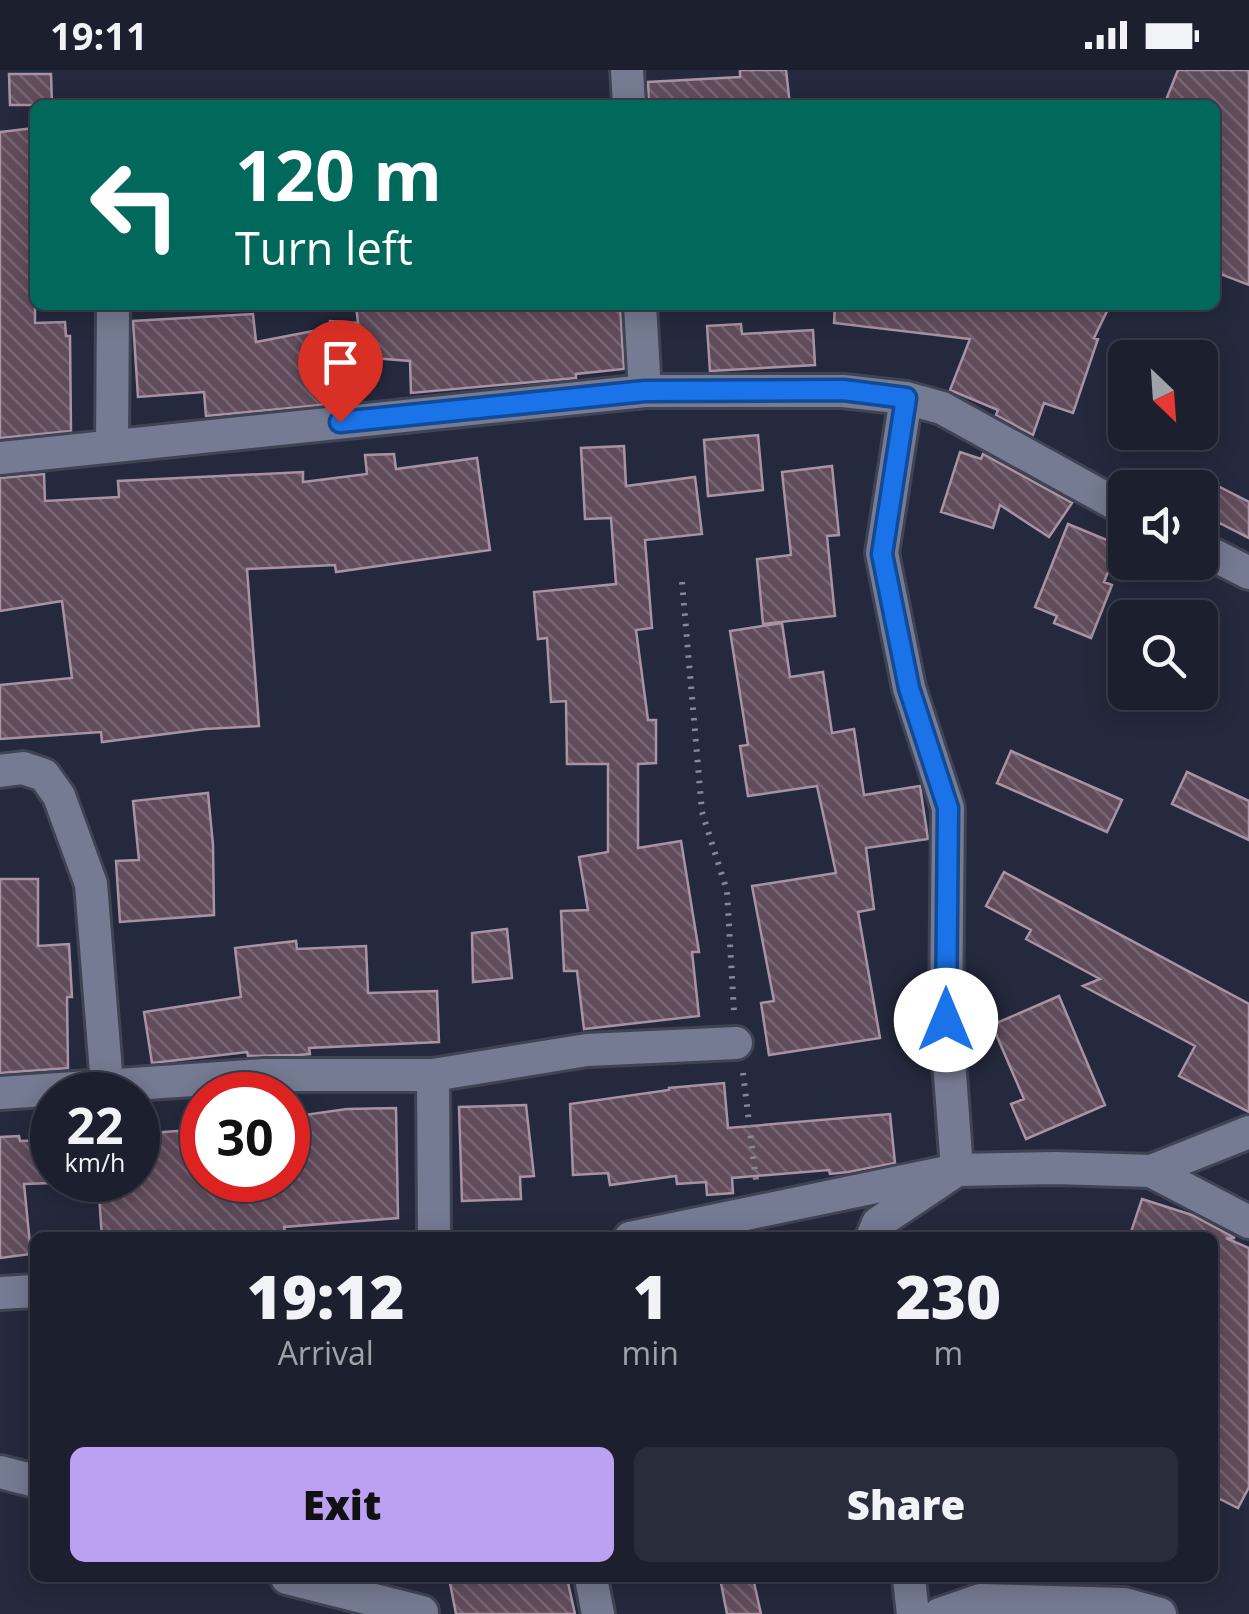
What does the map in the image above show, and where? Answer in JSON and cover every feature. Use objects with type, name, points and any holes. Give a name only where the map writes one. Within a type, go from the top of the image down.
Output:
[{"type":"street","points":[[627,70],[629,100]]},
{"type":"street","points":[[112,446],[114,310]]},
{"type":"street","points":[[640,310],[645,391]]},
{"type":"street","points":[[0,458],[645,391],[843,390],[906,398],[942,408],[1108,500]]},
{"type":"street","points":[[906,398],[882,554],[909,688],[948,808],[946,1020],[958,1170]]},
{"type":"street","points":[[1218,557],[1249,573]]},
{"type":"street","points":[[0,770],[23,768],[44,775],[59,796],[91,884],[106,1072]]},
{"type":"street","points":[[160,1082],[265,1075],[432,1074],[587,1050],[736,1043]]},
{"type":"street","points":[[432,1074],[434,1232]]},
{"type":"street","points":[[0,1093],[30,1091]]},
{"type":"street","points":[[659,1232],[958,1170],[1152,1170],[1249,1132]]},
{"type":"street","points":[[874,1232],[878,1223],[958,1170]]},
{"type":"street","points":[[1152,1170],[1249,1222]]},
{"type":"street","points":[[0,1293],[30,1291]]},
{"type":"street","points":[[0,1472],[30,1480]]},
{"type":"street","points":[[291,1582],[296,1614]]},
{"type":"street","points":[[302,1582],[422,1612]]},
{"type":"street","points":[[592,1582],[598,1614]]},
{"type":"street","points":[[909,1582],[914,1614]]},
{"type":"street","points":[[940,1614],[981,1600],[1124,1604],[1160,1614]]},
{"type":"path","points":[[682,582],[702,812],[727,891],[736,1043],[748,1097],[759,1211]]},
{"type":"building","points":[[740,70],[786,70],[789,100],[649,100],[648,82],[740,77]]},
{"type":"building","points":[[1178,70],[1249,70],[1249,285],[1220,274],[1220,100],[1166,100]]},
{"type":"building","points":[[9,74],[51,74],[52,100],[10,105]]},
{"type":"building","points":[[30,129],[30,310],[35,310],[35,323],[65,322],[66,336],[70,336],[71,431],[0,438],[0,132]]},
{"type":"building","points":[[357,310],[620,310],[624,369],[576,374],[576,378],[411,393],[410,361],[322,354],[331,404],[206,416],[204,392],[138,397],[133,321],[253,314],[256,342],[329,328],[330,321],[358,323]]},
{"type":"building","points":[[835,310],[1108,310],[1094,338],[1098,339],[1073,413],[1044,403],[1033,435],[996,415],[998,410],[950,390],[970,339],[834,323]]},
{"type":"building","points":[[741,324],[742,334],[813,330],[815,365],[710,371],[707,326]]},
{"type":"building","points":[[758,435],[763,490],[708,496],[704,440]]},
{"type":"building","points":[[624,446],[626,486],[695,477],[702,534],[645,540],[652,628],[636,630],[648,720],[656,720],[656,763],[638,764],[638,848],[681,841],[699,952],[692,952],[699,1016],[584,1029],[577,971],[564,971],[561,911],[588,910],[579,857],[608,852],[608,764],[567,764],[566,701],[551,702],[547,638],[538,639],[534,592],[616,584],[611,518],[585,519],[581,448]]},
{"type":"building","points":[[960,452],[981,459],[983,454],[1072,503],[1049,537],[1000,505],[993,528],[941,512]]},
{"type":"building","points":[[394,454],[396,469],[477,458],[490,550],[336,572],[335,565],[247,569],[259,726],[102,742],[101,732],[0,739],[0,685],[72,678],[62,601],[0,611],[0,478],[44,474],[45,501],[119,497],[118,481],[303,472],[303,482],[367,474],[365,455]]},
{"type":"building","points":[[832,466],[839,535],[827,536],[835,616],[763,624],[757,559],[791,555],[782,472]]},
{"type":"building","points":[[1218,486],[1249,502],[1249,538],[1218,522]]},
{"type":"building","points":[[1068,524],[1108,540],[1108,572],[1104,582],[1112,585],[1091,638],[1054,623],[1057,616],[1035,607]]},
{"type":"building","points":[[782,623],[790,677],[823,672],[832,733],[854,729],[864,795],[920,786],[928,839],[866,848],[874,909],[858,912],[880,1038],[769,1055],[761,1003],[774,1001],[752,886],[836,873],[817,786],[748,796],[740,746],[748,745],[730,631]]},
{"type":"building","points":[[1011,751],[1122,800],[1107,832],[997,783]]},
{"type":"building","points":[[1187,772],[1249,801],[1249,840],[1172,804]]},
{"type":"building","points":[[208,793],[214,915],[120,922],[116,861],[139,860],[133,801]]},
{"type":"building","points":[[1004,872],[1249,1004],[1249,1112],[1179,1076],[1195,1046],[1083,986],[1100,979],[1026,939],[1031,930],[986,906]]},
{"type":"building","points":[[0,879],[38,879],[38,946],[69,944],[72,997],[67,997],[68,1068],[0,1073]]},
{"type":"building","points":[[507,929],[512,978],[473,982],[472,933]]},
{"type":"building","points":[[296,941],[297,949],[366,946],[368,993],[437,991],[439,1042],[309,1048],[310,1054],[298,1055],[248,1056],[247,1052],[152,1063],[144,1012],[241,997],[235,948]]},
{"type":"building","points":[[1059,996],[1105,1105],[1026,1139],[1011,1104],[1024,1099],[992,1025]]},
{"type":"building","points":[[724,1083],[728,1128],[890,1114],[895,1163],[830,1174],[829,1170],[732,1178],[733,1193],[707,1195],[706,1182],[677,1184],[676,1176],[610,1185],[608,1173],[573,1175],[570,1104]]},
{"type":"building","points":[[526,1105],[534,1176],[520,1177],[521,1199],[462,1201],[459,1107]]},
{"type":"building","points":[[396,1108],[398,1218],[284,1227],[285,1232],[102,1232],[100,1202],[160,1202],[160,1132],[180,1131],[180,1202],[310,1202],[310,1114]]},
{"type":"building","points":[[19,1136],[20,1141],[30,1141],[30,1184],[24,1184],[30,1254],[0,1258],[0,1137]]},
{"type":"building","points":[[1142,1199],[1192,1215],[1249,1248],[1249,1487],[1238,1508],[1218,1498],[1218,1232],[1131,1232]]},
{"type":"building","points":[[450,1582],[568,1582],[575,1614],[456,1614]]},
{"type":"building","points":[[721,1582],[754,1582],[761,1614],[727,1614]]},
{"type":"route","points":[[340,422],[645,391],[843,390],[906,398],[882,554],[909,688],[948,808],[946,1020]]}]
